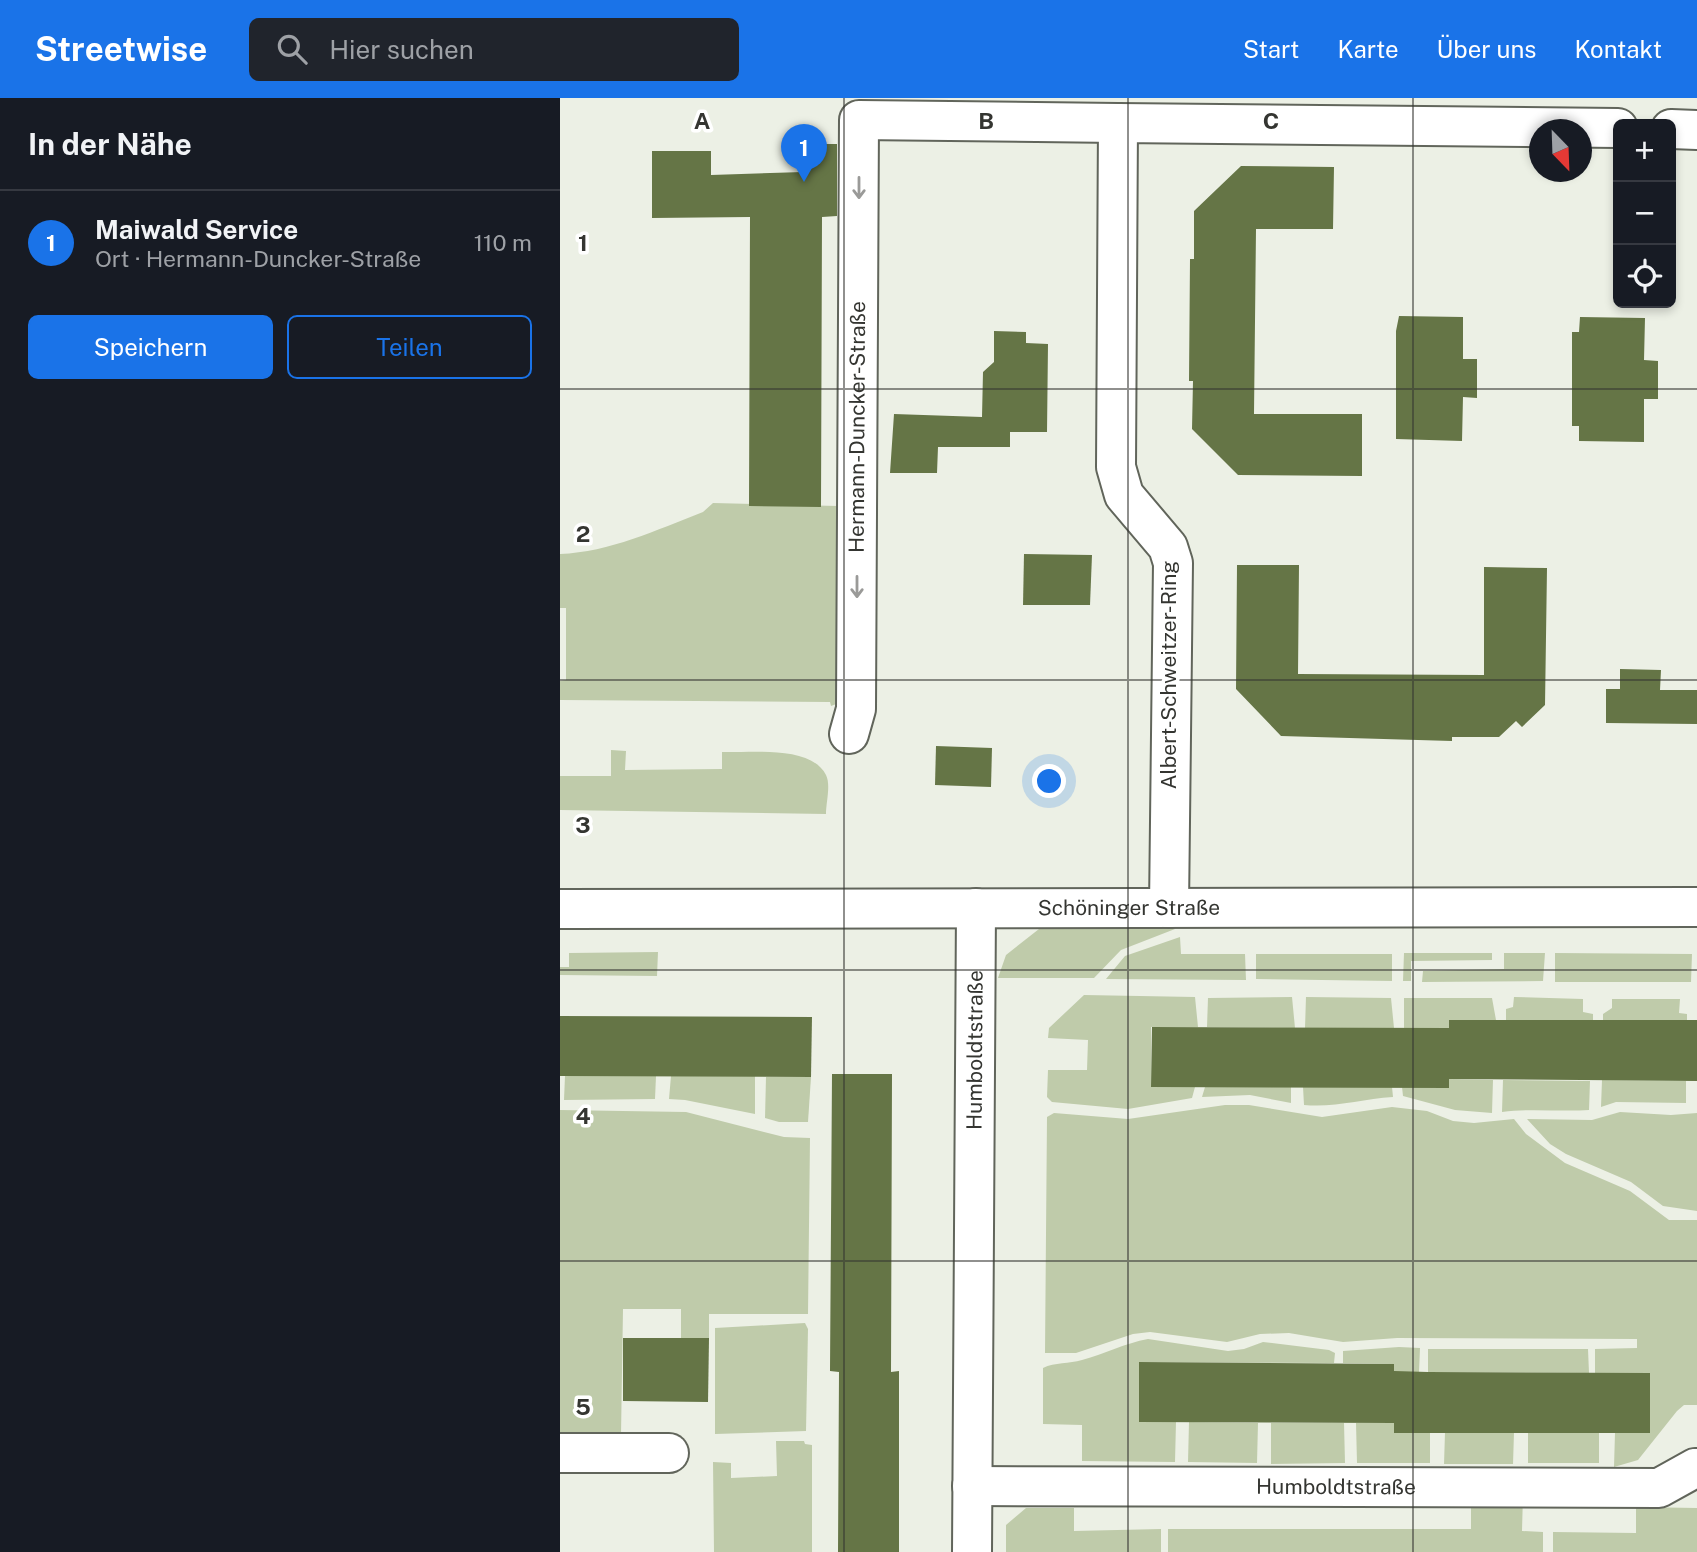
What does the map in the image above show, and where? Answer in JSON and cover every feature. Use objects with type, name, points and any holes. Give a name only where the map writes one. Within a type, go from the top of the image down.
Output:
[{"type":"street","name":"Hermann-Duncker-Straße","points":[[849,734],[856,709],[859,120],[1118,123]]},
{"type":"street","points":[[1118,123],[1613,128]]},
{"type":"street","name":"Albert-Schweitzer-Ring","points":[[1118,123],[1116,467],[1124,495],[1168,547],[1173,564],[1169,908]]},
{"type":"street","points":[[1676,129],[1697,130]]},
{"type":"street","name":"Schöninger Straße","points":[[560,909],[1697,907]]},
{"type":"street","name":"Humboldtstraße","points":[[972,1552],[976,908]]},
{"type":"street","points":[[560,1453],[669,1453]]},
{"type":"street","name":"Humboldtstraße","points":[[972,1486],[1659,1488],[1695,1468]]},
{"type":"green space","points":[[713,503],[838,506],[839,703],[831,706],[830,702],[560,700],[560,681],[566,680],[566,608],[560,608],[560,554],[597,549],[633,539],[703,512]]},
{"type":"green space","points":[[611,750],[626,751],[625,770],[722,769],[722,752],[779,753],[808,759],[818,765],[826,775],[826,814],[560,810],[560,776],[611,776]]},
{"type":"green space","points":[[1039,929],[1175,929],[1121,950],[1094,978],[998,978],[1006,955]]},
{"type":"green space","points":[[1180,937],[1181,954],[1245,954],[1246,980],[1106,979],[1125,956]]},
{"type":"green space","points":[[658,952],[657,976],[560,975],[560,967],[569,967],[569,953]]},
{"type":"green space","points":[[1404,953],[1492,953],[1492,960],[1411,961],[1411,981],[1403,981]]},
{"type":"green space","points":[[1504,953],[1545,953],[1543,981],[1422,982],[1423,971],[1504,969]]},
{"type":"green space","points":[[1555,953],[1692,954],[1691,982],[1555,982]]},
{"type":"green space","points":[[1256,954],[1392,954],[1392,981],[1256,979]]},
{"type":"green space","points":[[1084,995],[1195,997],[1198,1027],[1151,1027],[1151,1086],[1195,1087],[1192,1098],[1128,1109],[1052,1102],[1047,1097],[1048,1070],[1087,1070],[1088,1040],[1048,1038],[1049,1028]]},
{"type":"green space","points":[[1292,997],[1295,1028],[1207,1027],[1208,998]]},
{"type":"green space","points":[[1306,997],[1391,998],[1394,1028],[1305,1028]]},
{"type":"green space","points":[[1514,997],[1583,999],[1583,1012],[1593,1014],[1593,1020],[1506,1020],[1506,1009],[1513,1007]]},
{"type":"green space","points":[[1404,998],[1492,998],[1496,1020],[1449,1020],[1449,1028],[1404,1028]]},
{"type":"green space","points":[[1612,999],[1680,999],[1679,1013],[1687,1014],[1687,1020],[1603,1020],[1603,1014],[1612,1008]]},
{"type":"green space","points":[[565,1076],[656,1076],[655,1099],[564,1100]]},
{"type":"green space","points":[[671,1076],[755,1076],[755,1114],[669,1099]]},
{"type":"green space","points":[[766,1077],[811,1077],[808,1122],[779,1122],[765,1118]]},
{"type":"green space","points":[[1449,1079],[1493,1080],[1492,1113],[1455,1110],[1403,1096],[1402,1087],[1448,1088]]},
{"type":"green space","points":[[1503,1080],[1590,1081],[1589,1110],[1502,1112]]},
{"type":"green space","points":[[1602,1080],[1686,1081],[1686,1103],[1616,1102],[1601,1107]]},
{"type":"green space","points":[[1205,1087],[1291,1087],[1291,1103],[1250,1095],[1202,1097]]},
{"type":"green space","points":[[1303,1087],[1392,1087],[1393,1097],[1304,1105]]},
{"type":"green space","points":[[1225,1105],[1249,1105],[1322,1117],[1392,1107],[1427,1111],[1453,1121],[1474,1123],[1514,1119],[1526,1134],[1565,1163],[1630,1191],[1669,1220],[1697,1220],[1697,1405],[1684,1405],[1677,1411],[1638,1460],[1614,1467],[1615,1433],[1650,1433],[1650,1373],[1595,1373],[1595,1349],[1637,1348],[1637,1339],[1397,1338],[1343,1342],[1289,1333],[1260,1334],[1227,1342],[1150,1332],[1133,1334],[1076,1353],[1045,1353],[1047,1117],[1054,1113],[1128,1119]]},
{"type":"green space","points":[[560,1110],[686,1112],[784,1137],[810,1138],[808,1314],[709,1314],[709,1338],[681,1338],[681,1309],[623,1309],[621,1435],[560,1435]]},
{"type":"green space","points":[[1620,1112],[1671,1115],[1697,1113],[1697,1211],[1663,1206],[1631,1182],[1566,1154],[1550,1144],[1527,1119],[1592,1120]]},
{"type":"green space","points":[[805,1323],[808,1329],[806,1431],[715,1434],[715,1328]]},
{"type":"green space","points":[[1148,1339],[1228,1351],[1263,1342],[1329,1350],[1335,1353],[1334,1363],[1140,1362],[1139,1422],[1176,1422],[1175,1462],[1082,1461],[1082,1425],[1043,1424],[1043,1368],[1082,1360]]},
{"type":"green space","points":[[1420,1348],[1419,1372],[1394,1372],[1393,1364],[1343,1363],[1343,1351]]},
{"type":"green space","points":[[1428,1349],[1588,1349],[1589,1373],[1428,1372]]},
{"type":"green space","points":[[1189,1422],[1258,1423],[1257,1463],[1188,1462]]},
{"type":"green space","points":[[1271,1423],[1344,1423],[1345,1463],[1271,1464]]},
{"type":"green space","points":[[1356,1423],[1394,1423],[1430,1432],[1430,1463],[1357,1463]]},
{"type":"green space","points":[[1445,1432],[1514,1433],[1513,1464],[1444,1464]]},
{"type":"green space","points":[[1528,1432],[1599,1432],[1599,1463],[1528,1463]]},
{"type":"green space","points":[[776,1441],[804,1441],[805,1444],[812,1445],[812,1552],[714,1552],[713,1462],[731,1463],[731,1478],[777,1476]]},
{"type":"green space","points":[[1471,1495],[1523,1495],[1522,1531],[1543,1532],[1543,1552],[1168,1552],[1168,1529],[1471,1529]]},
{"type":"green space","points":[[1636,1507],[1697,1508],[1697,1552],[1553,1552],[1553,1532],[1636,1533]]},
{"type":"green space","points":[[1026,1508],[1074,1508],[1074,1531],[1161,1529],[1161,1552],[1006,1552],[1006,1525]]},
{"type":"building","points":[[802,144],[837,144],[837,216],[822,217],[821,507],[749,506],[750,217],[652,218],[652,151],[711,151],[711,175],[803,172]]},
{"type":"building","points":[[1241,166],[1334,167],[1333,229],[1256,229],[1254,414],[1362,414],[1362,476],[1238,475],[1192,429],[1193,381],[1189,381],[1190,259],[1194,259],[1194,211]]},
{"type":"building","points":[[1399,316],[1463,317],[1463,359],[1477,359],[1477,398],[1463,397],[1462,441],[1396,439],[1396,331]]},
{"type":"building","points":[[1580,317],[1645,318],[1644,360],[1658,361],[1658,399],[1644,399],[1644,442],[1579,441],[1579,426],[1572,426],[1572,332],[1579,332]]},
{"type":"building","points":[[994,331],[1026,332],[1026,343],[1048,344],[1047,432],[1010,432],[1010,447],[938,447],[937,473],[890,473],[894,414],[982,417],[983,372],[994,362]]},
{"type":"building","points":[[1024,554],[1092,555],[1090,605],[1023,605]]},
{"type":"building","points":[[1237,565],[1299,565],[1298,674],[1484,675],[1484,567],[1547,568],[1545,705],[1522,727],[1516,721],[1499,737],[1452,737],[1452,741],[1281,736],[1236,689]]},
{"type":"building","points":[[1620,669],[1661,670],[1660,690],[1697,690],[1697,724],[1606,723],[1606,689],[1620,689]]},
{"type":"building","points":[[936,746],[992,748],[991,787],[935,785]]},
{"type":"building","points":[[560,1016],[812,1017],[811,1077],[560,1076]]},
{"type":"building","points":[[1449,1020],[1697,1020],[1697,1081],[1449,1079],[1449,1088],[1151,1087],[1152,1027],[1449,1028]]},
{"type":"building","points":[[832,1074],[892,1074],[891,1372],[899,1371],[899,1552],[838,1552],[839,1372],[830,1371]]},
{"type":"building","points":[[623,1338],[709,1338],[708,1402],[623,1401]]},
{"type":"building","points":[[1139,1362],[1394,1364],[1394,1371],[1428,1372],[1650,1373],[1650,1433],[1394,1433],[1394,1423],[1139,1422]]},
{"type":"place","name":"Maiwald Service","points":[[804,182]]}]
